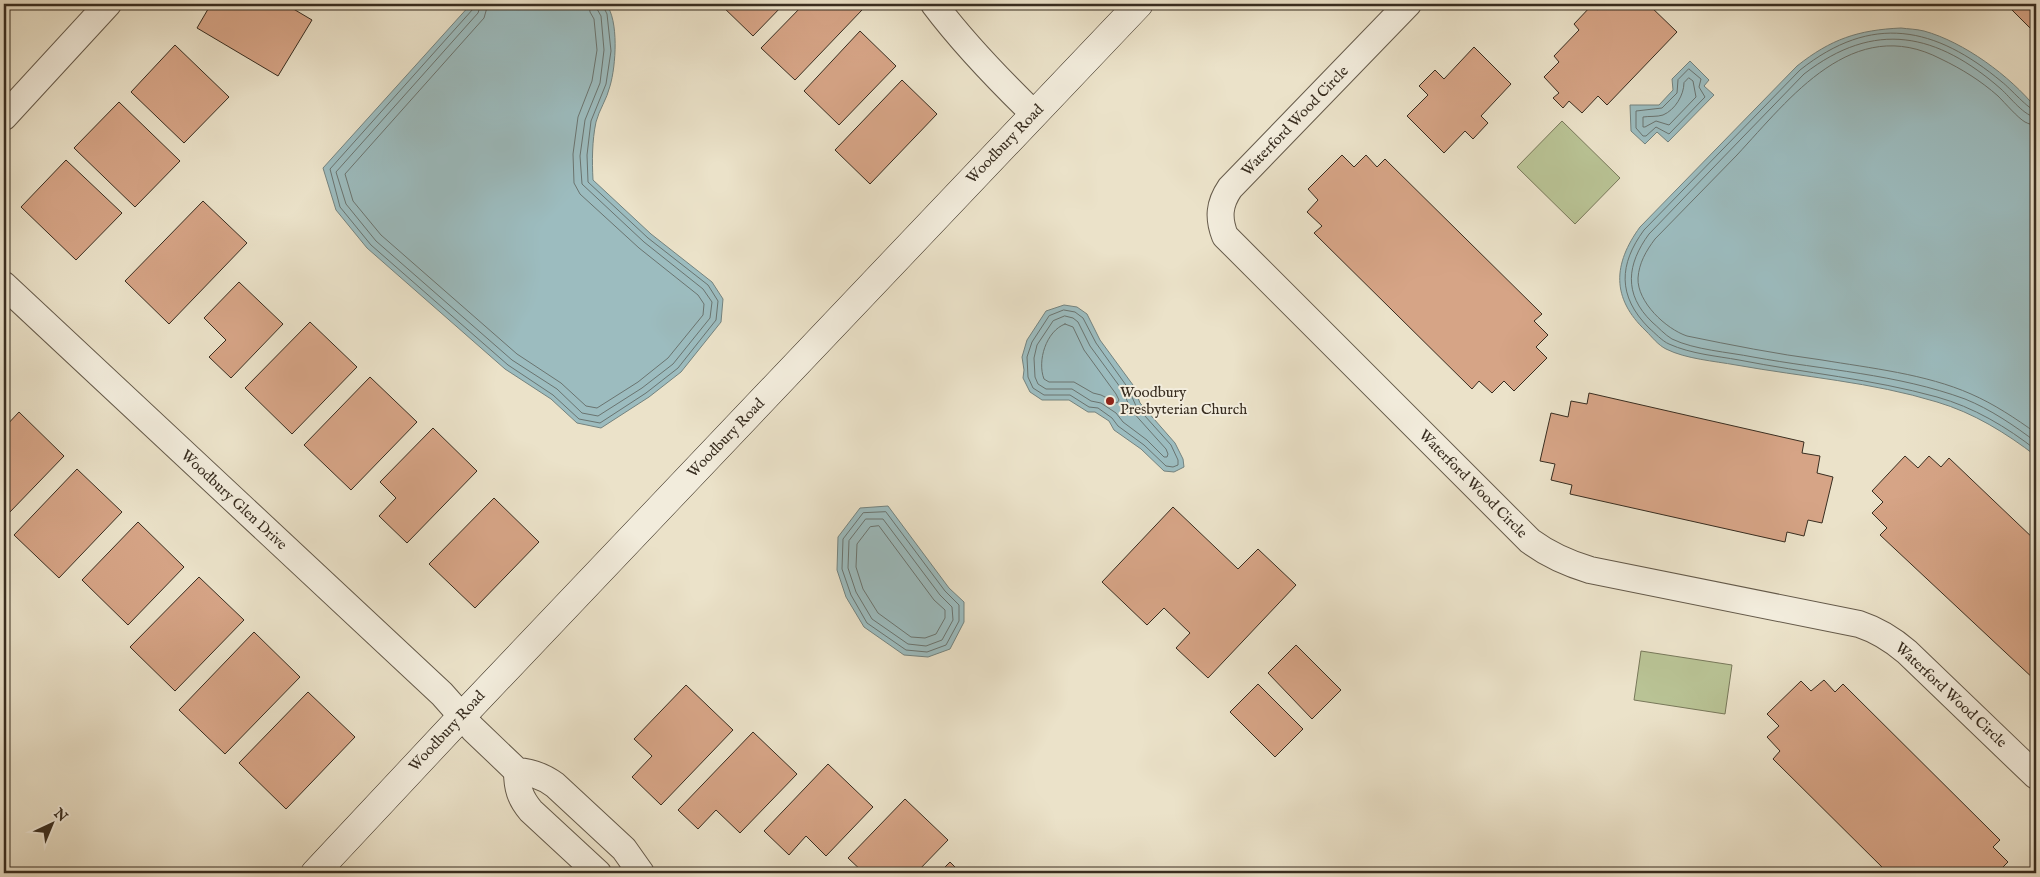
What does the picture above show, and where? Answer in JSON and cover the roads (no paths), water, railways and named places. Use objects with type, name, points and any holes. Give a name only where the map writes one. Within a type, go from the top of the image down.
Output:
[{"type":"street","points":[[4,117],[108,4]]},
{"type":"street","points":[[934,4],[985,66],[1034,114]]},
{"type":"street","name":"Woodbury Road","points":[[315,873],[1139,4]]},
{"type":"street","name":"Waterford Wood Circle","points":[[1408,4],[1230,188],[1223,198],[1220,211],[1220,224],[1225,236],[1530,541],[1546,553],[1590,570],[1871,628],[1891,639],[1907,652],[2036,776]]},
{"type":"street","name":"Woodbury Glen Drive","points":[[4,285],[442,694],[486,743],[517,772]]},
{"type":"street","points":[[598,873],[531,811],[522,800],[517,786],[517,772],[531,772],[555,785],[624,849],[641,873]]},
{"type":"water","points":[[471,4],[606,4],[610,11],[615,32],[615,55],[610,86],[597,118],[595,129],[593,180],[651,234],[712,282],[723,299],[721,322],[681,372],[649,397],[601,428],[577,423],[551,399],[505,369],[367,248],[336,210],[323,168]]},
{"type":"water","points":[[1901,28],[1921,30],[1955,43],[2000,72],[2036,108],[2036,456],[1989,424],[1937,402],[1888,389],[1682,355],[1666,349],[1658,343],[1635,319],[1626,306],[1620,280],[1621,267],[1631,241],[1640,227],[1797,66],[1822,49],[1846,38],[1871,31]]},
{"type":"water","points":[[1690,61],[1709,80],[1704,86],[1714,95],[1668,142],[1657,132],[1645,144],[1631,131],[1630,105],[1659,105],[1673,90],[1672,79]]},
{"type":"water","points":[[1064,305],[1077,307],[1087,314],[1100,340],[1133,385],[1140,403],[1175,443],[1183,459],[1184,467],[1174,472],[1164,471],[1141,449],[1114,430],[1109,421],[1095,412],[1088,412],[1069,400],[1042,400],[1030,392],[1023,378],[1022,357],[1027,340],[1046,311]]},
{"type":"water","points":[[888,506],[949,588],[964,602],[964,622],[950,649],[928,657],[904,655],[864,627],[846,597],[837,570],[838,537],[860,508]]},
{"type":"place","name":"Woodbury Presbyterian Church","points":[[1110,401]]}]
